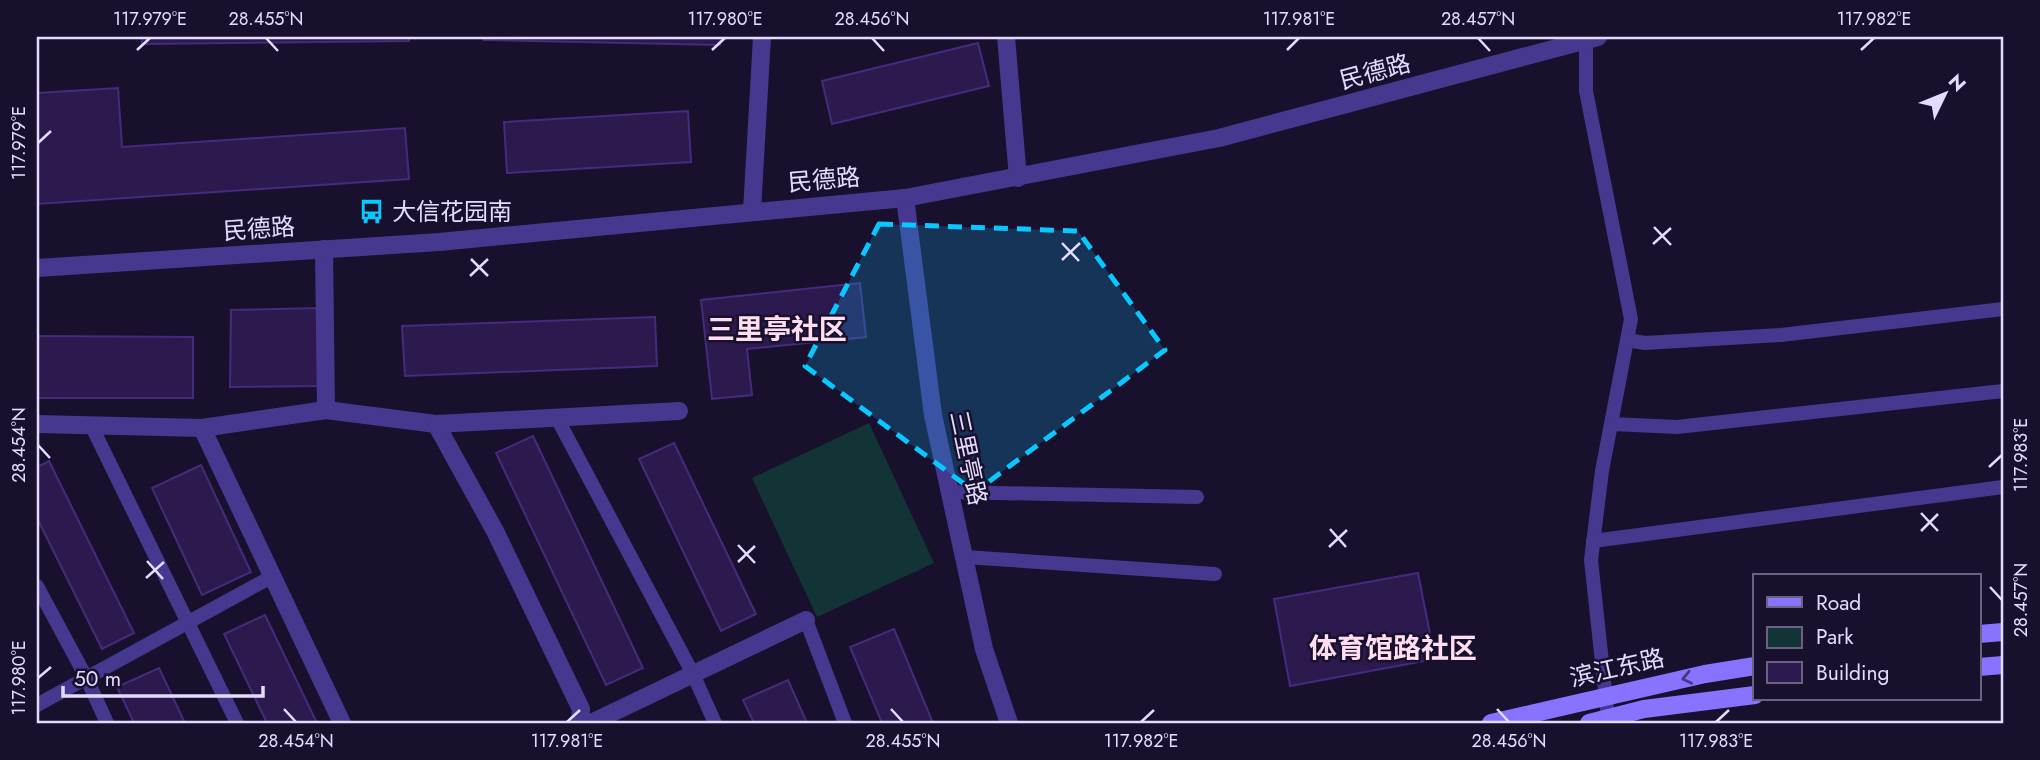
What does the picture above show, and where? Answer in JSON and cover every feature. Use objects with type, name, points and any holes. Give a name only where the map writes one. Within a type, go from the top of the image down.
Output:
[{"type":"main road","points":[[1980,634],[2003,632]]},
{"type":"main road","points":[[1980,667],[2003,665]]},
{"type":"main road","name":"滨江东路","points":[[1491,723],[1604,696],[1753,666]]},
{"type":"main road","name":"滨江东路","points":[[1589,723],[1644,709],[1753,695]]},
{"type":"street","points":[[752,211],[762,37]]},
{"type":"street","points":[[1006,37],[1018,178]]},
{"type":"street","name":"民德路","points":[[37,268],[439,242],[905,198],[1219,138],[1590,38]]},
{"type":"street","name":"三里亭路","points":[[905,198],[933,415],[984,649],[1009,723]]},
{"type":"street","points":[[324,249],[326,410]]},
{"type":"street","points":[[37,424],[202,428],[326,410],[436,424],[680,411]]},
{"type":"street","points":[[436,424],[495,531],[581,709],[580,723]]},
{"type":"street","points":[[202,428],[341,723]]},
{"type":"street","points":[[591,723],[806,620]]},
{"type":"lane","points":[[1590,38],[1586,91],[1631,319],[1591,560],[1608,718]]},
{"type":"lane","points":[[1627,340],[1645,343],[1781,335],[2003,309]]},
{"type":"lane","points":[[1612,424],[1677,427],[2003,391]]},
{"type":"lane","points":[[557,418],[693,674],[715,723]]},
{"type":"lane","points":[[91,425],[237,723]]},
{"type":"lane","points":[[1593,541],[2003,487]]},
{"type":"lane","points":[[949,492],[1197,497]]},
{"type":"lane","points":[[965,557],[1215,574]]},
{"type":"lane","points":[[37,705],[273,576]]},
{"type":"lane","points":[[37,586],[86,677],[107,723]]},
{"type":"lane","points":[[806,620],[845,723]]},
{"type":"highlighted area","points":[[879,224],[1078,231],[1165,350],[975,492],[805,366]]},
{"type":"green space","points":[[869,423],[934,563],[817,617],[752,478]]},
{"type":"building","points":[[141,37],[409,37],[409,41],[142,44]]},
{"type":"building","points":[[484,37],[720,37],[720,45],[484,40]]},
{"type":"building","points":[[978,43],[989,86],[832,124],[822,81]]},
{"type":"building","points":[[118,88],[122,147],[405,128],[409,179],[37,204],[37,93]]},
{"type":"building","points":[[688,111],[691,162],[507,173],[504,122]]},
{"type":"building","points":[[860,283],[866,337],[747,349],[752,395],[712,399],[701,300]]},
{"type":"building","points":[[321,308],[323,386],[230,387],[231,310]]},
{"type":"building","points":[[655,317],[657,366],[405,376],[402,326]]},
{"type":"building","points":[[37,336],[193,337],[193,398],[37,398]]},
{"type":"building","points":[[533,436],[643,668],[606,685],[496,453]]},
{"type":"building","points":[[674,443],[756,614],[721,631],[639,459]]},
{"type":"building","points":[[49,461],[134,633],[102,649],[37,518],[37,467]]},
{"type":"building","points":[[201,465],[251,572],[202,595],[152,488]]},
{"type":"building","points":[[1418,573],[1435,659],[1290,686],[1274,599]]},
{"type":"building","points":[[265,615],[317,723],[267,723],[224,634]]},
{"type":"building","points":[[894,629],[933,723],[882,723],[850,647]]},
{"type":"building","points":[[159,668],[185,723],[134,723],[117,687]]},
{"type":"building","points":[[788,680],[807,723],[754,723],[743,700]]},
{"type":"place","name":"大信花园南","points":[[372,212]]},
{"type":"district","name":"三里亭社区","points":[[777,329]]},
{"type":"district","name":"体育馆路社区","points":[[1393,648]]}]
